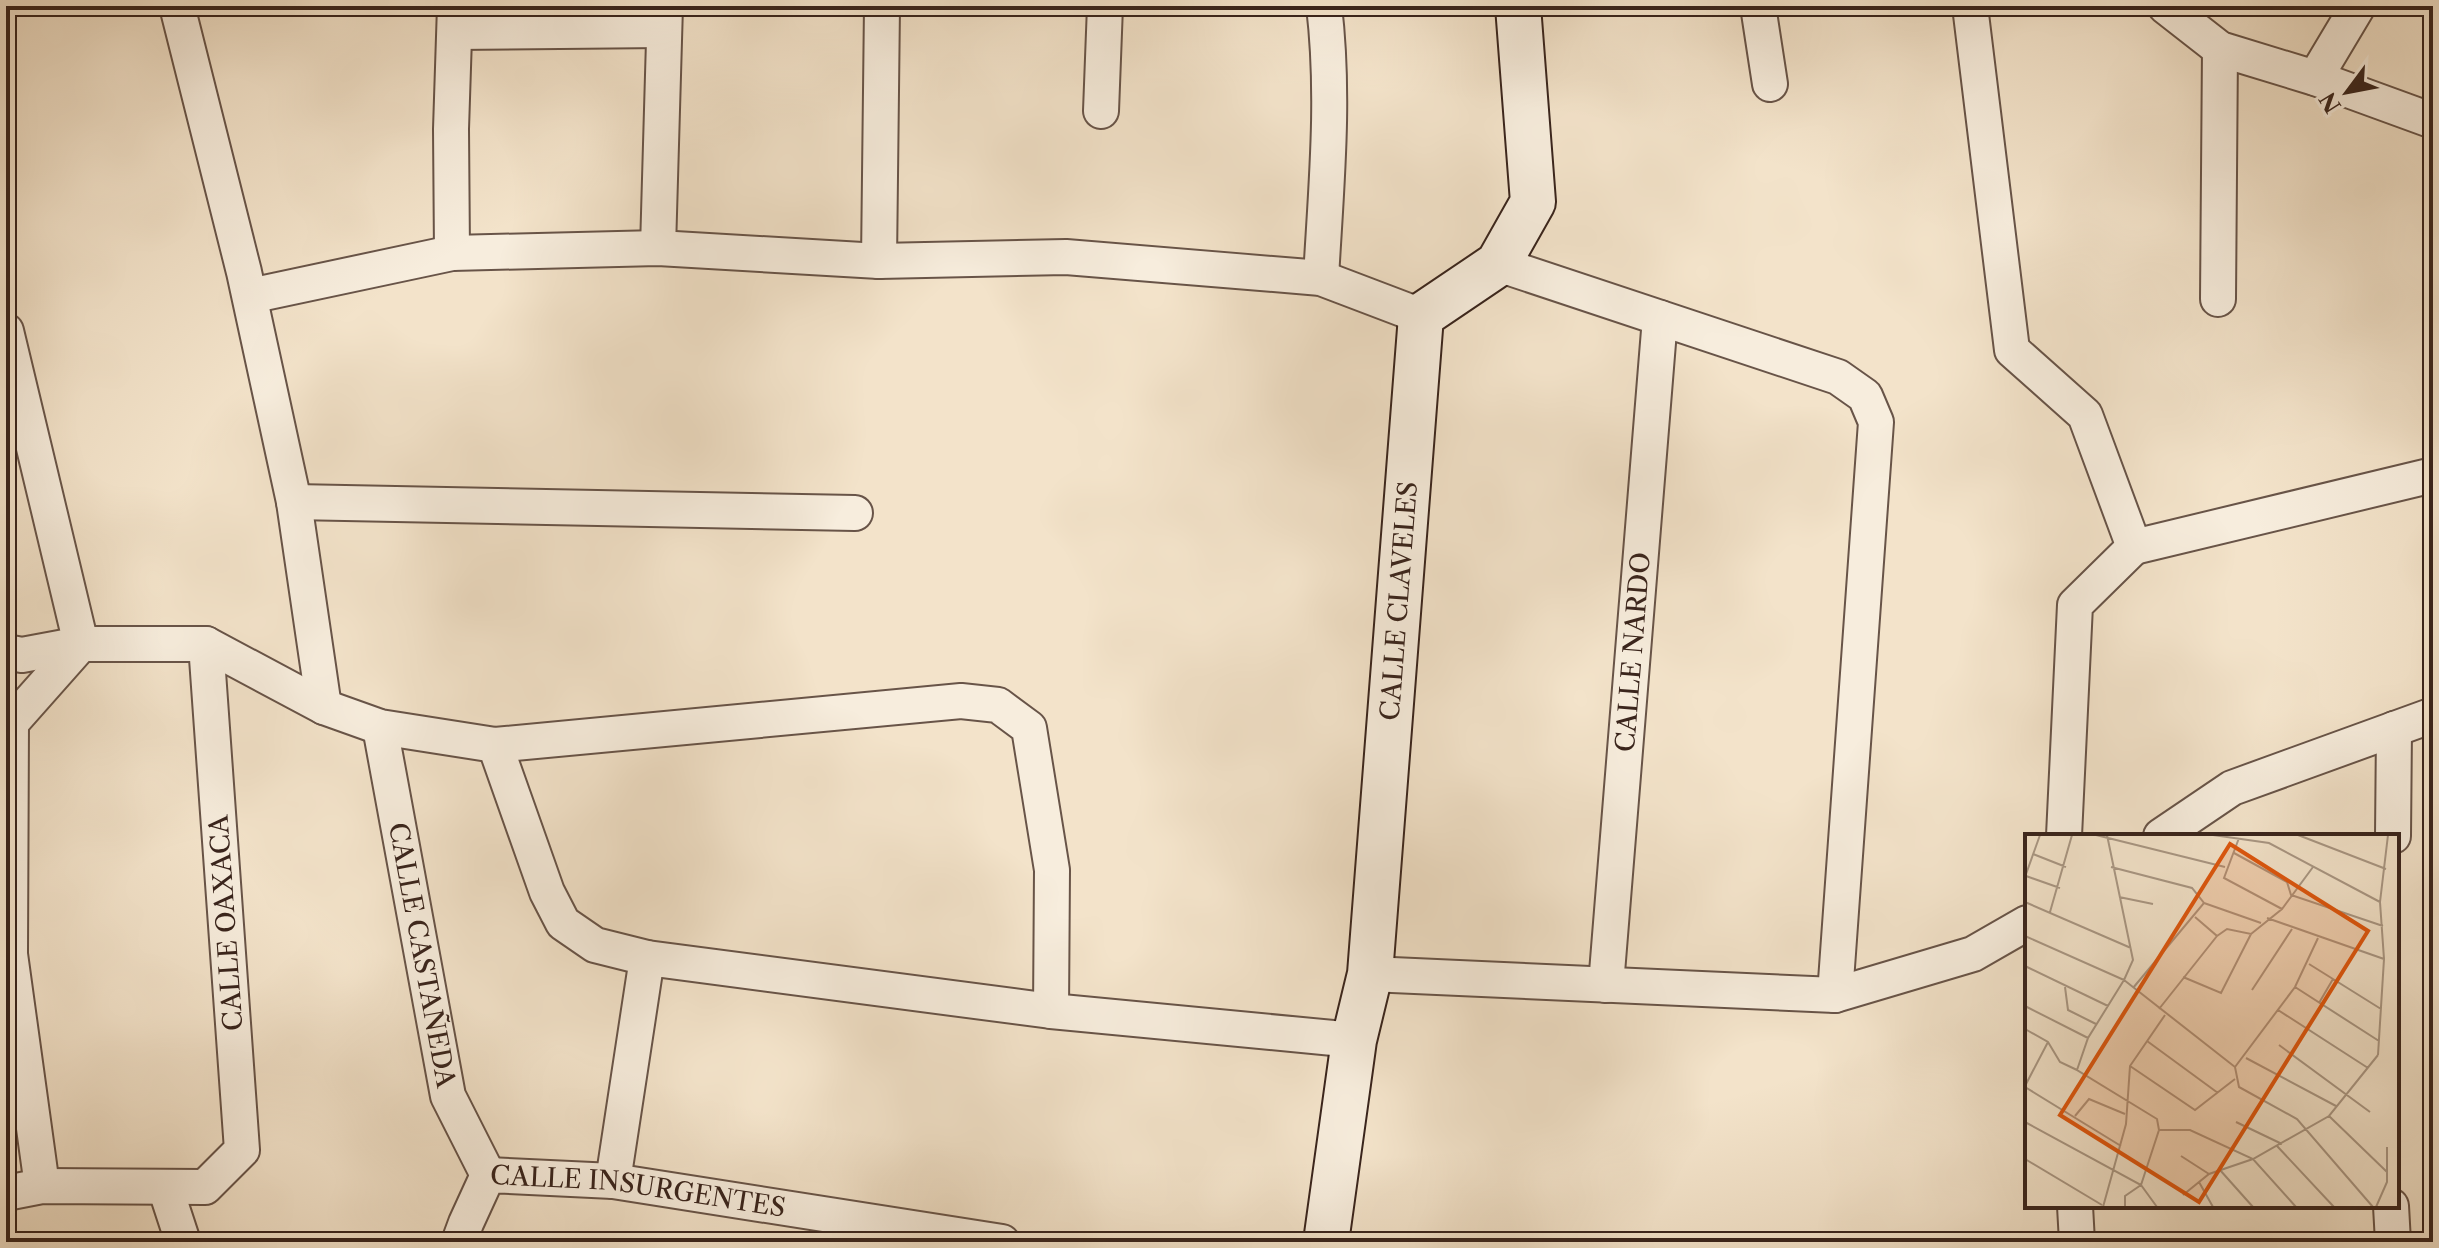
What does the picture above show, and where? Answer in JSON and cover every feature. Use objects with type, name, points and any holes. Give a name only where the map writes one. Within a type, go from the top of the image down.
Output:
[{"type":"main road","points":[[1421,316],[1498,264],[1533,202],[1518,6]]},
{"type":"main road","name":"CALLE CLAVELES","points":[[1326,1242],[1354,1040],[1370,974],[1421,316]]},
{"type":"street","points":[[177,6],[250,296],[294,502],[324,707]]},
{"type":"street","points":[[879,261],[882,6]]},
{"type":"street","points":[[1101,111],[1105,6]]},
{"type":"street","points":[[1321,278],[1330,124],[1324,6]]},
{"type":"street","points":[[1758,6],[1770,84]]},
{"type":"street","points":[[1970,6],[2012,350],[2085,415],[2134,547]]},
{"type":"street","points":[[2165,6],[2220,49],[2315,78],[2433,121]]},
{"type":"street","points":[[2315,78],[2358,6]]},
{"type":"street","points":[[452,253],[451,129],[455,19],[664,18],[658,248]]},
{"type":"street","points":[[2218,299],[2220,49]]},
{"type":"street","points":[[250,296],[452,253],[658,248],[879,261],[1066,257],[1321,278],[1421,316]]},
{"type":"street","points":[[1498,264],[1838,377],[1865,396],[1876,422],[1835,995]]},
{"type":"street","name":"CALLE NARDO","points":[[1606,985],[1660,318]]},
{"type":"street","points":[[6,331],[81,644]]},
{"type":"street","points":[[2064,834],[2075,605],[2134,547],[2433,475]]},
{"type":"street","points":[[294,502],[855,513]]},
{"type":"street","points":[[42,1186],[10,954],[11,723],[81,644]]},
{"type":"street","points":[[6,652],[22,655],[81,644],[206,644],[324,707],[380,727],[495,745],[961,701],[998,705],[1029,728],[1052,870],[1051,1011]]},
{"type":"street","name":"CALLE OAXACA","points":[[165,1187],[205,1187],[242,1150],[206,644]]},
{"type":"street","points":[[2167,834],[2232,788],[2433,715]]},
{"type":"street","name":"CALLE CASTAÑEDA","points":[[380,727],[448,1096],[488,1175]]},
{"type":"street","points":[[2393,834],[2394,729]]},
{"type":"street","points":[[495,745],[547,892],[563,923],[595,945],[647,958],[1051,1011],[1354,1040]]},
{"type":"street","points":[[1370,974],[1835,995],[1973,954],[2025,924]]},
{"type":"street","points":[[613,1181],[647,958]]},
{"type":"street","name":"CALLE INSURGENTES","points":[[459,1242],[488,1175],[613,1181],[1002,1242]]},
{"type":"street","points":[[6,1193],[42,1186],[165,1187],[183,1242]]},
{"type":"street","points":[[2075,1208],[2077,1242]]},
{"type":"street","points":[[2391,1208],[2393,1242]]}]
